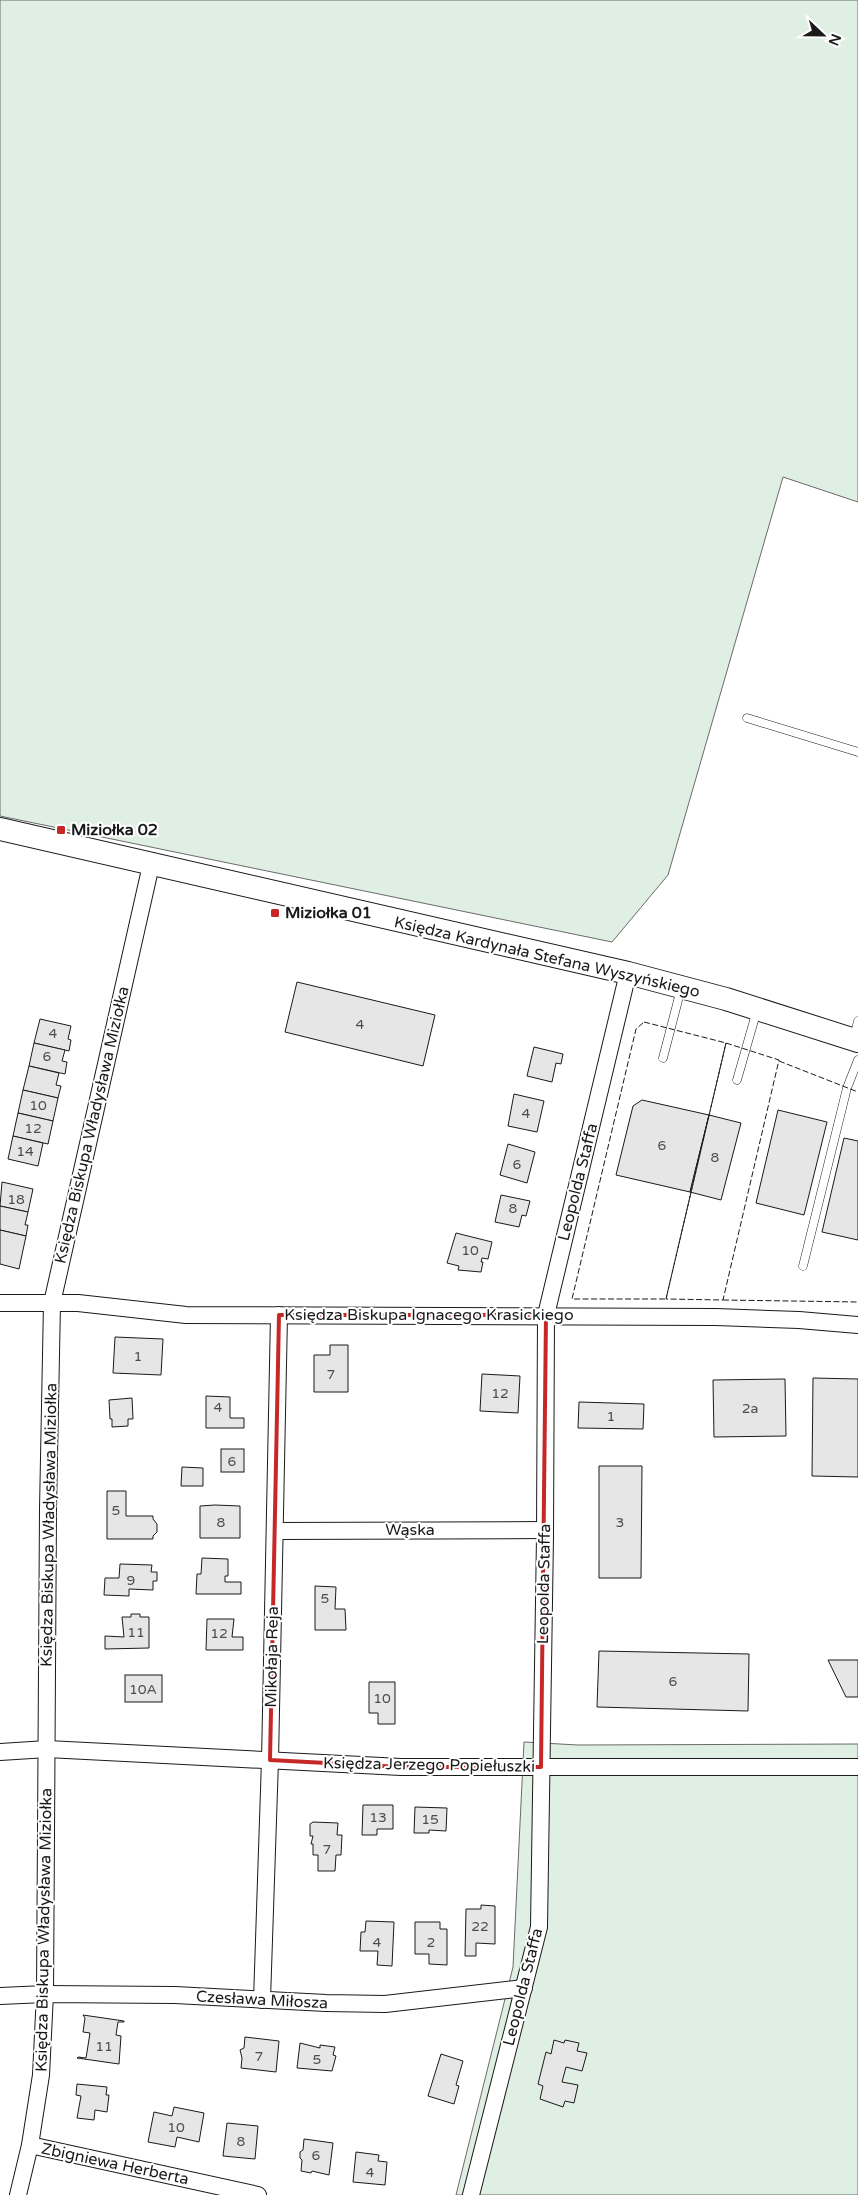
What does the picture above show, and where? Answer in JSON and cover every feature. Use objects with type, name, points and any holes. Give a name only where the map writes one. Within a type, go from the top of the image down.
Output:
[{"type":"street","name":"Księdza Kardynała Stefana Wyszyńskiego","points":[[0,830],[628,973],[757,1008],[857,1040]]},
{"type":"street","name":"Księdza Biskupa Władysława Miziołka","points":[[18,2195],[30,2145],[41,2075],[45,1994],[48,1519],[52,1303],[151,865]]},
{"type":"street","name":"Leopolda Staffa","points":[[471,2195],[539,1927],[546,1315],[628,973]]},
{"type":"street","name":"Księdza Biskupa Ignacego Krasickiego","points":[[0,1303],[78,1303],[186,1315],[546,1315],[799,1320],[858,1325]]},
{"type":"street","name":"Mikołaja Reja","points":[[262,2000],[270,1760],[279,1315]]},
{"type":"street","name":"Wąska","points":[[275,1531],[545,1530]]},
{"type":"street","name":"Księdza Jerzego Popiełuszki","points":[[0,1752],[47,1749],[401,1767],[858,1768]]},
{"type":"street","name":"Czesława Miłosza","points":[[0,1996],[45,1994],[175,1995],[326,2003],[385,2004],[524,1988]]},
{"type":"street","name":"Zbigniewa Herberta","points":[[30,2145],[258,2195]]},
{"type":"lane","points":[[747,718],[858,752]]},
{"type":"lane","points":[[663,1058],[682,987]]},
{"type":"lane","points":[[737,1080],[757,1008]]},
{"type":"lane","points":[[803,1266],[857,1040]]},
{"type":"highlighted area","points":[[279,1315],[546,1315],[541,1767],[401,1767],[270,1760]]},
{"type":"green space","points":[[0,0],[858,0],[858,502],[783,477],[668,875],[612,942],[0,816]]},
{"type":"green space","points":[[524,1742],[578,1745],[858,1744],[858,2195],[456,2195],[513,1967]]},
{"type":"building","points":[[297,982],[435,1015],[423,1066],[285,1032]]},
{"type":"building","points":[[40,1019],[71,1026],[68,1039],[71,1040],[69,1051],[34,1043]]},
{"type":"building","points":[[34,1043],[65,1050],[62,1061],[67,1062],[65,1074],[29,1066]]},
{"type":"building","points":[[534,1047],[563,1054],[561,1064],[556,1063],[552,1082],[527,1076]]},
{"type":"building","points":[[29,1066],[59,1073],[56,1085],[61,1086],[58,1098],[23,1090]]},
{"type":"building","points":[[23,1090],[58,1098],[53,1121],[18,1113]]},
{"type":"building","points":[[514,1094],[544,1101],[537,1132],[508,1126]]},
{"type":"building","points":[[642,1100],[709,1115],[690,1192],[616,1175],[633,1106]]},
{"type":"building","points":[[778,1110],[827,1122],[804,1215],[756,1203]]},
{"type":"building","points":[[18,1113],[53,1121],[48,1144],[13,1136]]},
{"type":"building","points":[[709,1115],[741,1123],[721,1200],[690,1192]]},
{"type":"building","points":[[13,1136],[43,1143],[38,1166],[8,1159]]},
{"type":"building","points":[[844,1138],[858,1141],[858,1240],[822,1232]]},
{"type":"building","points":[[508,1144],[535,1152],[527,1183],[500,1175]]},
{"type":"building","points":[[2,1182],[33,1189],[28,1212],[0,1206]]},
{"type":"building","points":[[501,1195],[530,1201],[526,1216],[522,1215],[519,1227],[495,1222]]},
{"type":"building","points":[[0,1206],[28,1212],[25,1225],[28,1225],[26,1236],[0,1230]]},
{"type":"building","points":[[0,1230],[26,1236],[19,1269],[0,1264]]},
{"type":"building","points":[[456,1233],[492,1242],[488,1259],[482,1258],[481,1272],[458,1270],[459,1266],[447,1263]]},
{"type":"building","points":[[115,1337],[163,1339],[161,1375],[113,1373]]},
{"type":"building","points":[[330,1345],[348,1345],[348,1392],[314,1392],[314,1355],[330,1355]]},
{"type":"building","points":[[482,1374],[520,1376],[518,1413],[480,1411]]},
{"type":"building","points":[[813,1378],[858,1379],[858,1477],[812,1476]]},
{"type":"building","points":[[785,1379],[786,1436],[714,1437],[713,1380]]},
{"type":"building","points":[[206,1396],[230,1397],[230,1418],[244,1418],[244,1428],[206,1428]]},
{"type":"building","points":[[132,1398],[133,1419],[128,1419],[128,1426],[112,1427],[109,1400]]},
{"type":"building","points":[[579,1402],[644,1404],[643,1429],[578,1428]]},
{"type":"building","points":[[221,1449],[244,1449],[244,1472],[221,1472]]},
{"type":"building","points":[[599,1466],[642,1466],[641,1578],[599,1578]]},
{"type":"building","points":[[182,1467],[203,1468],[203,1486],[181,1486]]},
{"type":"building","points":[[107,1491],[126,1491],[126,1516],[153,1516],[157,1524],[157,1532],[153,1539],[107,1539]]},
{"type":"building","points":[[200,1506],[240,1506],[240,1538],[200,1538]]},
{"type":"building","points":[[202,1558],[228,1559],[228,1576],[225,1576],[225,1582],[241,1582],[241,1594],[196,1594],[197,1574],[201,1574]]},
{"type":"building","points":[[120,1564],[152,1565],[151,1572],[157,1572],[157,1581],[153,1581],[153,1590],[129,1589],[129,1596],[104,1595],[105,1578],[119,1578]]},
{"type":"building","points":[[315,1586],[336,1587],[335,1609],[345,1609],[346,1630],[315,1630]]},
{"type":"building","points":[[131,1614],[149,1617],[149,1648],[105,1649],[105,1636],[124,1637],[122,1617],[131,1617]]},
{"type":"building","points":[[207,1619],[234,1619],[232,1637],[243,1637],[243,1650],[206,1650]]},
{"type":"building","points":[[599,1651],[749,1654],[748,1711],[597,1707]]},
{"type":"building","points":[[828,1660],[858,1660],[858,1697],[846,1697]]},
{"type":"building","points":[[125,1675],[162,1675],[162,1702],[125,1702]]},
{"type":"building","points":[[369,1682],[395,1682],[395,1724],[378,1724],[378,1713],[369,1713]]},
{"type":"building","points":[[363,1805],[393,1805],[393,1829],[377,1829],[377,1835],[362,1835]]},
{"type":"building","points":[[415,1807],[447,1808],[446,1831],[429,1830],[429,1833],[414,1833]]},
{"type":"building","points":[[313,1822],[338,1823],[337,1835],[342,1835],[341,1855],[336,1855],[335,1871],[318,1871],[318,1855],[313,1855],[313,1844],[311,1844],[313,1836],[310,1836],[310,1824]]},
{"type":"building","points":[[481,1905],[495,1906],[495,1944],[476,1943],[476,1956],[465,1956],[466,1909],[481,1909]]},
{"type":"building","points":[[366,1921],[394,1922],[392,1966],[377,1965],[378,1951],[360,1951],[361,1932],[365,1932]]},
{"type":"building","points":[[415,1922],[440,1922],[440,1929],[447,1929],[447,1965],[429,1964],[429,1954],[415,1954]]},
{"type":"building","points":[[83,2015],[124,2021],[118,2022],[116,2035],[121,2036],[119,2064],[77,2058],[86,2058],[90,2033],[83,2032],[85,2018]]},
{"type":"building","points":[[245,2037],[279,2041],[276,2072],[241,2068],[242,2058],[240,2050],[244,2048]]},
{"type":"building","points":[[554,2040],[564,2043],[565,2040],[579,2043],[577,2051],[587,2053],[582,2071],[566,2067],[562,2082],[578,2085],[574,2103],[565,2101],[563,2107],[540,2099],[543,2086],[538,2084],[546,2052],[551,2054]]},
{"type":"building","points":[[300,2043],[320,2048],[320,2045],[335,2047],[333,2055],[336,2056],[332,2071],[297,2068]]},
{"type":"building","points":[[441,2054],[463,2061],[456,2085],[459,2086],[454,2104],[428,2096]]},
{"type":"building","points":[[77,2084],[107,2087],[106,2095],[109,2095],[107,2112],[95,2110],[94,2120],[77,2118],[81,2096],[76,2095]]},
{"type":"building","points":[[174,2107],[204,2113],[199,2142],[177,2137],[175,2147],[148,2142],[154,2112],[172,2116]]},
{"type":"building","points":[[227,2123],[258,2126],[255,2159],[223,2156]]},
{"type":"building","points":[[304,2139],[333,2143],[329,2175],[312,2171],[311,2173],[301,2171],[302,2160],[300,2152],[303,2150]]},
{"type":"building","points":[[356,2152],[379,2155],[378,2161],[387,2162],[385,2185],[353,2182]]},
{"type":"fence","points":[[644,1022],[726,1043],[666,1299],[572,1299],[636,1029],[644,1022]]},
{"type":"fence","points":[[726,1043],[779,1060],[723,1300],[666,1299],[726,1043]]},
{"type":"fence","points":[[779,1061],[858,1092]]},
{"type":"fence","points":[[723,1300],[858,1302]]},
{"type":"place","name":"Miziołka 02","points":[[61,830]]},
{"type":"place","name":"Miziołka 01","points":[[275,913]]}]
